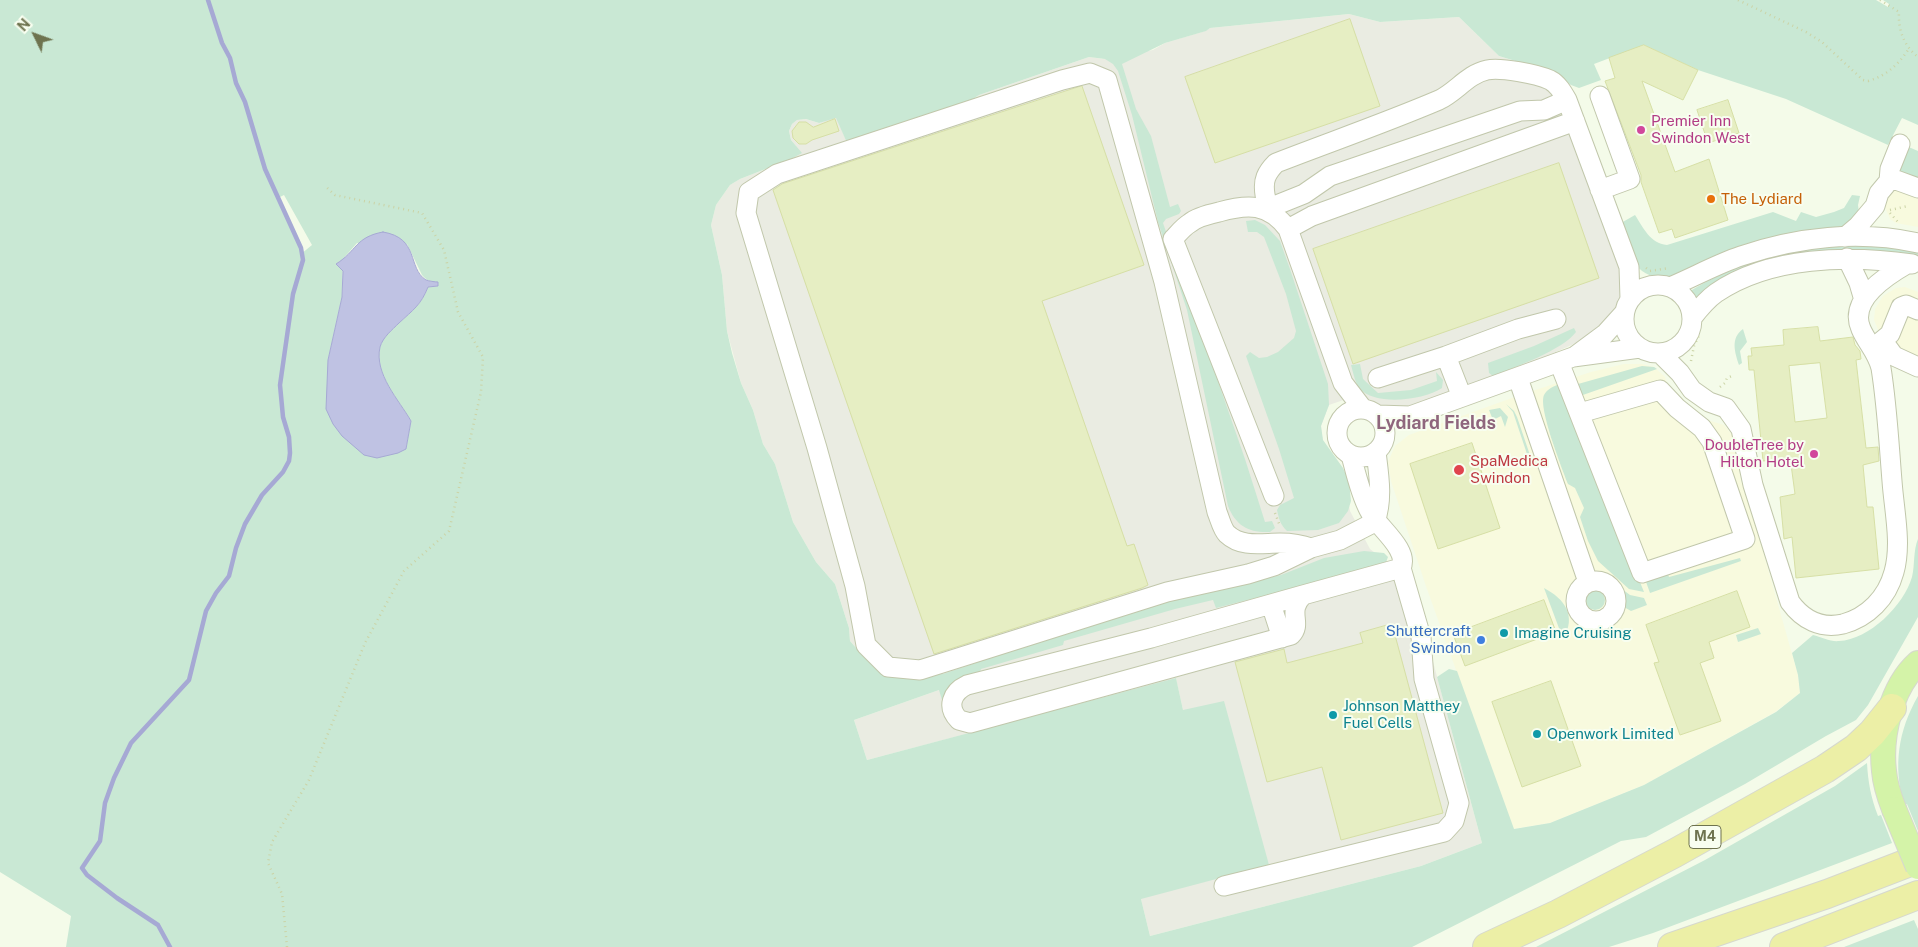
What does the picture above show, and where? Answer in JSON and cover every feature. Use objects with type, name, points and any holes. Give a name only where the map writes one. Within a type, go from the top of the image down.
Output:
[{"type":"highway","name":"M4","points":[[1488,947],[1558,914],[1675,853],[1825,769],[1856,748],[1872,733],[1892,708]]},
{"type":"highway","points":[[1672,947],[1827,894],[1918,859]]},
{"type":"highway","points":[[1784,947],[1918,895]]},
{"type":"main road","points":[[1916,662],[1901,684],[1892,708],[1883,762],[1887,787],[1894,809],[1918,867]]},
{"type":"street","points":[[1270,211],[1264,184],[1266,175],[1276,163],[1440,99],[1471,77],[1485,70],[1493,69],[1550,80],[1561,90],[1567,100],[1629,267],[1624,324],[1626,333],[1632,342],[1640,348],[1650,352],[1670,351],[1678,346],[1698,323],[1702,306],[1715,294],[1770,269],[1798,263],[1847,258],[1912,264]]},
{"type":"street","points":[[1311,548],[1300,544],[1241,542],[1227,533],[1217,512],[1164,282],[1107,80],[1090,73],[1062,80],[777,174],[749,192],[746,213],[817,448],[854,586],[866,645],[888,667],[920,670],[1167,592],[1248,574],[1274,566],[1311,548],[1340,540],[1375,522]]},
{"type":"street","points":[[1600,96],[1630,178],[1600,190]]},
{"type":"street","points":[[1270,211],[1304,194],[1330,176],[1520,111],[1544,110],[1567,100]]},
{"type":"street","points":[[1288,229],[1312,216],[1575,121]]},
{"type":"street","points":[[1845,237],[1858,226],[1874,206],[1879,193],[1889,181],[1890,170],[1900,144]]},
{"type":"street","points":[[1889,181],[1896,180],[1918,188]]},
{"type":"street","points":[[1274,496],[1173,239],[1190,222],[1239,206],[1255,207],[1270,211],[1288,229],[1343,384],[1341,418],[1337,429],[1338,440],[1343,450],[1361,458],[1380,445],[1410,416]]},
{"type":"street","points":[[1874,206],[1884,223],[1918,244]]},
{"type":"street","points":[[1670,287],[1766,248],[1794,242],[1845,237],[1874,237],[1899,232]]},
{"type":"street","points":[[1847,258],[1859,283],[1864,300]]},
{"type":"street","points":[[1912,264],[1878,283],[1864,300],[1858,315],[1859,324],[1878,344],[1898,359],[1918,366]]},
{"type":"street","points":[[1629,267],[1650,285]]},
{"type":"street","points":[[1566,360],[1604,334],[1641,289],[1650,285],[1670,287],[1684,297],[1698,323]]},
{"type":"street","points":[[1878,344],[1890,334],[1901,307],[1906,306],[1918,310]]},
{"type":"street","points":[[1378,378],[1446,356],[1518,329],[1556,318]]},
{"type":"street","points":[[1678,346],[1686,368],[1688,386],[1700,397],[1726,408],[1741,428],[1753,485],[1790,602],[1804,617],[1818,624],[1829,626],[1859,618],[1881,599],[1894,573],[1897,558],[1893,496],[1880,484],[1876,453],[1878,440],[1888,427],[1878,344]]},
{"type":"street","points":[[1341,418],[1347,413],[1370,412],[1410,416],[1566,360],[1640,348]]},
{"type":"street","points":[[1660,353],[1686,368]]},
{"type":"street","points":[[1446,356],[1462,398]]},
{"type":"street","points":[[1566,360],[1580,413],[1642,573],[1745,538],[1712,442],[1702,428],[1677,408],[1660,390],[1580,413]]},
{"type":"street","points":[[1518,378],[1588,582]]},
{"type":"street","points":[[1343,384],[1370,412],[1383,422],[1385,430],[1380,445],[1380,499],[1375,522]]},
{"type":"street","points":[[1224,886],[1444,832],[1454,821],[1459,803],[1424,679],[1421,637],[1401,568],[1402,560],[1391,537],[1375,522],[1360,492],[1351,455]]},
{"type":"street","points":[[1303,595],[1298,600],[1295,608],[1294,616],[1297,626],[1290,636],[970,722],[959,720],[953,712],[951,703],[954,693],[967,685],[1401,568]]},
{"type":"street","points":[[1271,604],[1282,638]]},
{"type":"path","points":[[1738,0],[1806,32],[1822,42],[1863,80],[1868,81],[1886,74],[1899,64],[1908,50]]},
{"type":"path","points":[[1880,0],[1898,12],[1898,25],[1908,50],[1918,57]]},
{"type":"path","points":[[287,947],[282,894],[268,863],[272,842],[309,780],[365,643],[404,572],[449,531],[481,392],[483,357],[458,312],[444,250],[422,213],[335,195],[325,186]]},
{"type":"path","points":[[1899,232],[1889,210],[1908,206]]},
{"type":"path","points":[[1686,368],[1694,346],[1698,323]]},
{"type":"path","points":[[1717,388],[1724,384],[1727,378],[1734,375]]},
{"type":"path","points":[[1274,496],[1275,514],[1286,543]]},
{"type":"shaded area","points":[[0,0],[1876,0],[1888,7],[1889,4],[1883,0],[1918,0],[1918,125],[1902,118],[1888,145],[1786,99],[1698,70],[1644,45],[1594,64],[1601,80],[1579,88],[1551,72],[1499,56],[1459,17],[1380,22],[1349,14],[1210,28],[1206,31],[1165,43],[1122,64],[1136,109],[1151,136],[1170,207],[1178,204],[1181,211],[1179,214],[1166,219],[1163,223],[1265,522],[1272,521],[1275,528],[1270,532],[1256,531],[1244,527],[1235,519],[1228,506],[1187,310],[1158,222],[1132,115],[1118,71],[1113,64],[1105,59],[1089,57],[979,95],[965,104],[848,145],[836,118],[819,123],[806,119],[797,120],[792,124],[789,131],[791,140],[802,153],[730,185],[716,205],[711,225],[722,275],[727,331],[741,383],[753,410],[763,444],[775,464],[793,522],[816,562],[835,584],[849,628],[850,641],[865,658],[876,666],[917,675],[943,674],[1135,609],[1281,575],[1324,558],[1364,551],[1384,553],[1388,557],[1385,565],[1216,608],[1213,600],[1064,641],[1063,645],[981,669],[980,672],[957,680],[949,687],[945,699],[942,700],[939,690],[854,720],[867,760],[1176,678],[1183,710],[1224,701],[1269,865],[1141,899],[1150,936],[1421,866],[1482,843],[1437,677],[1449,669],[1457,671],[1514,829],[1550,823],[1644,785],[1776,712],[1800,693],[1798,675],[1792,653],[1813,635],[1836,641],[1862,635],[1884,619],[1893,609],[1908,588],[1912,577],[1915,548],[1918,539],[1918,617],[1868,705],[1856,720],[1745,784],[1646,837],[1621,841],[1412,947],[66,947],[71,916],[0,872]],"holes":[[[284,195],[312,245],[301,254],[301,248],[278,198]],[[357,243],[407,244],[422,275],[427,280],[438,283],[438,286],[428,287],[420,303],[388,334],[380,347],[379,357],[384,377],[411,421],[406,449],[328,360],[342,297],[343,259]]]},
{"type":"shaded area","name":"Lydiard Fields","points":[[1349,14],[1380,22],[1459,17],[1499,56],[1551,72],[1636,278],[1650,284],[1621,294],[1615,317],[1583,340],[1522,367],[1398,411],[1373,405],[1355,396],[1329,405],[1321,426],[1324,454],[1345,481],[1350,511],[1370,549],[1405,576],[1432,658],[1482,843],[1421,866],[1150,936],[1141,899],[1183,710],[1176,679],[867,760],[854,720],[939,690],[876,666],[865,658],[850,641],[849,628],[835,584],[816,562],[793,522],[775,464],[763,444],[753,410],[741,383],[727,331],[722,275],[711,225],[716,205],[730,185],[740,179],[791,159],[796,146],[791,140],[789,131],[792,124],[797,120],[806,119],[819,123],[836,117],[848,144],[965,104],[979,95],[1089,57],[1104,59],[1153,50],[1165,43],[1210,28]]},
{"type":"shaded area","points":[[1904,145],[1918,151],[1918,180],[1898,172]]},
{"type":"shaded area","points":[[1918,180],[1918,227],[1896,223],[1890,219],[1884,201],[1889,190]]},
{"type":"shaded area","points":[[1852,195],[1860,196],[1859,213],[1852,224],[1667,279],[1646,273],[1634,262],[1621,223],[1635,215],[1652,238],[1661,244],[1667,245],[1773,212],[1796,221],[1801,212],[1816,217],[1844,208]]},
{"type":"shaded area","points":[[1255,220],[1265,225],[1280,241],[1328,384],[1329,405],[1321,426],[1323,440],[1343,468],[1349,481],[1351,501],[1348,511],[1339,523],[1318,530],[1287,531],[1280,521],[1277,510],[1280,505],[1294,498],[1246,356],[1250,352],[1259,358],[1267,357],[1278,352],[1294,338],[1296,331],[1286,294],[1264,237],[1257,232],[1248,232],[1246,221]]},
{"type":"shaded area","points":[[1831,246],[1875,246],[1918,252],[1918,257],[1866,251],[1825,251],[1731,274],[1706,288],[1693,301],[1687,293],[1738,267],[1756,261],[1793,252]]},
{"type":"shaded area","points":[[1905,287],[1918,292],[1918,373],[1880,334],[1874,320],[1875,309],[1883,296],[1896,288]]},
{"type":"shaded area","points":[[1574,328],[1576,332],[1570,339],[1550,351],[1493,376],[1489,373],[1488,363],[1534,346]]},
{"type":"shaded area","points":[[1743,329],[1747,342],[1740,351],[1742,363],[1739,365],[1735,351],[1735,341]]},
{"type":"shaded area","points":[[1360,364],[1363,379],[1378,393],[1411,390],[1437,381],[1436,372],[1443,380],[1442,388],[1423,396],[1400,400],[1376,398],[1367,394],[1358,386],[1351,365]]},
{"type":"shaded area","points":[[1624,364],[1642,364],[1654,367],[1665,377],[1668,387],[1689,411],[1707,420],[1724,425],[1733,436],[1741,481],[1798,675],[1800,693],[1775,712],[1644,785],[1550,823],[1513,829],[1427,589],[1391,481],[1388,462],[1395,446],[1409,435],[1523,394],[1591,372]]},
{"type":"shaded area","points":[[1642,366],[1657,369],[1580,396],[1578,384]]},
{"type":"shaded area","points":[[1560,384],[1644,592],[1629,589],[1598,561],[1588,541],[1580,517],[1584,508],[1575,488],[1568,484],[1544,412],[1543,402],[1545,393]]},
{"type":"shaded area","points":[[1506,404],[1514,411],[1517,417],[1532,461],[1527,462],[1528,457],[1513,412]]},
{"type":"shaded area","points":[[1500,408],[1508,417],[1505,427],[1501,416],[1493,420],[1489,410]]},
{"type":"shaded area","points":[[1740,558],[1741,561],[1650,593],[1645,579],[1667,571],[1669,577]]},
{"type":"shaded area","points":[[1544,588],[1558,597],[1567,609],[1569,623],[1563,639]]},
{"type":"shaded area","points":[[1622,589],[1630,595],[1644,598],[1647,605],[1631,611],[1624,607],[1625,598]]},
{"type":"shaded area","points":[[1595,590],[1602,593],[1605,600],[1602,607],[1595,610],[1588,607],[1585,600],[1588,593]]},
{"type":"shaded area","points":[[1601,628],[1614,632],[1604,637],[1587,637],[1593,631]]},
{"type":"shaded area","points":[[1758,628],[1761,634],[1738,642],[1736,635]]},
{"type":"shaded area","points":[[1918,696],[1918,831],[1907,804],[1904,805],[1898,763],[1899,749],[1906,722]]},
{"type":"shaded area","points":[[1867,763],[1873,803],[1878,816],[1881,815],[1892,843],[1653,933],[1609,947],[1536,947],[1705,860],[1835,786]]},
{"type":"shaded area","points":[[1914,920],[1918,929],[1918,947],[1844,947]]},
{"type":"water","points":[[383,232],[395,235],[403,240],[420,275],[426,280],[438,282],[438,286],[428,287],[419,303],[388,334],[380,347],[379,357],[384,377],[411,421],[406,449],[377,458],[364,455],[342,436],[333,424],[326,409],[328,360],[342,297],[343,271],[336,264],[361,241],[374,234]]},
{"type":"building","points":[[1350,19],[1380,106],[1215,163],[1185,77]]},
{"type":"building","name":"Premier Inn Swindon West","points":[[1644,45],[1698,70],[1683,100],[1642,81],[1675,172],[1709,159],[1728,220],[1675,238],[1672,229],[1659,233],[1641,182],[1641,175],[1605,81],[1615,78],[1609,58]]},
{"type":"building","points":[[1082,86],[1144,265],[1042,301],[1127,546],[1134,544],[1148,585],[934,654],[773,190],[782,184]]},
{"type":"building","points":[[1728,100],[1739,133],[1708,143],[1697,110]]},
{"type":"building","points":[[835,119],[839,131],[812,140],[806,144],[799,144],[793,138],[792,131],[799,122],[806,122],[813,127]]},
{"type":"building","points":[[1559,163],[1599,278],[1353,364],[1313,249]]},
{"type":"building","name":"DoubleTree by Hilton Hotel","points":[[1818,327],[1820,341],[1853,337],[1855,345],[1860,351],[1861,359],[1856,360],[1866,448],[1878,447],[1879,461],[1863,465],[1867,507],[1873,507],[1879,569],[1796,578],[1792,537],[1784,539],[1780,497],[1795,494],[1790,457],[1763,461],[1754,370],[1749,370],[1748,356],[1752,356],[1751,348],[1784,345],[1783,330]],"holes":[[[1820,363],[1827,418],[1795,422],[1789,366]]]},
{"type":"building","points":[[1472,443],[1500,528],[1438,549],[1410,464]]},
{"type":"building","points":[[1737,591],[1750,627],[1709,642],[1714,658],[1700,663],[1721,721],[1680,735],[1654,663],[1659,662],[1646,625]]},
{"type":"building","name":"Imagine Cruising","points":[[1544,600],[1556,632],[1465,666],[1453,634]]},
{"type":"building","name":"Johnson Matthey Fuel Cells","points":[[1392,624],[1443,813],[1341,840],[1322,767],[1267,782],[1235,662],[1284,649],[1287,663],[1363,643],[1360,633]]},
{"type":"building","name":"Openwork Limited","points":[[1551,681],[1581,766],[1522,787],[1492,702]]},
{"type":"waterway","points":[[170,947],[158,925],[117,898],[87,875],[82,868],[100,841],[105,803],[114,778],[131,743],[189,680],[206,611],[216,593],[229,576],[236,548],[245,524],[262,495],[283,472],[289,461],[289,437],[283,417],[280,385],[293,294],[303,260],[301,248],[265,169],[245,102],[236,83],[230,58],[222,43],[208,0]]},
{"type":"place","name":"Premier Inn Swindon West","points":[[1641,130]]},
{"type":"place","name":"The Lydiard","points":[[1711,199]]},
{"type":"place","name":"DoubleTree by Hilton Hotel","points":[[1814,454]]},
{"type":"place","name":"SpaMedica Swindon","points":[[1459,470]]},
{"type":"place","name":"Imagine Cruising","points":[[1504,633]]},
{"type":"place","name":"Shuttercraft Swindon","points":[[1481,640]]},
{"type":"place","name":"Johnson Matthey Fuel Cells","points":[[1333,715]]},
{"type":"place","name":"Openwork Limited","points":[[1537,734]]},
{"type":"district","name":"Lydiard Fields","points":[[1436,423]]}]
